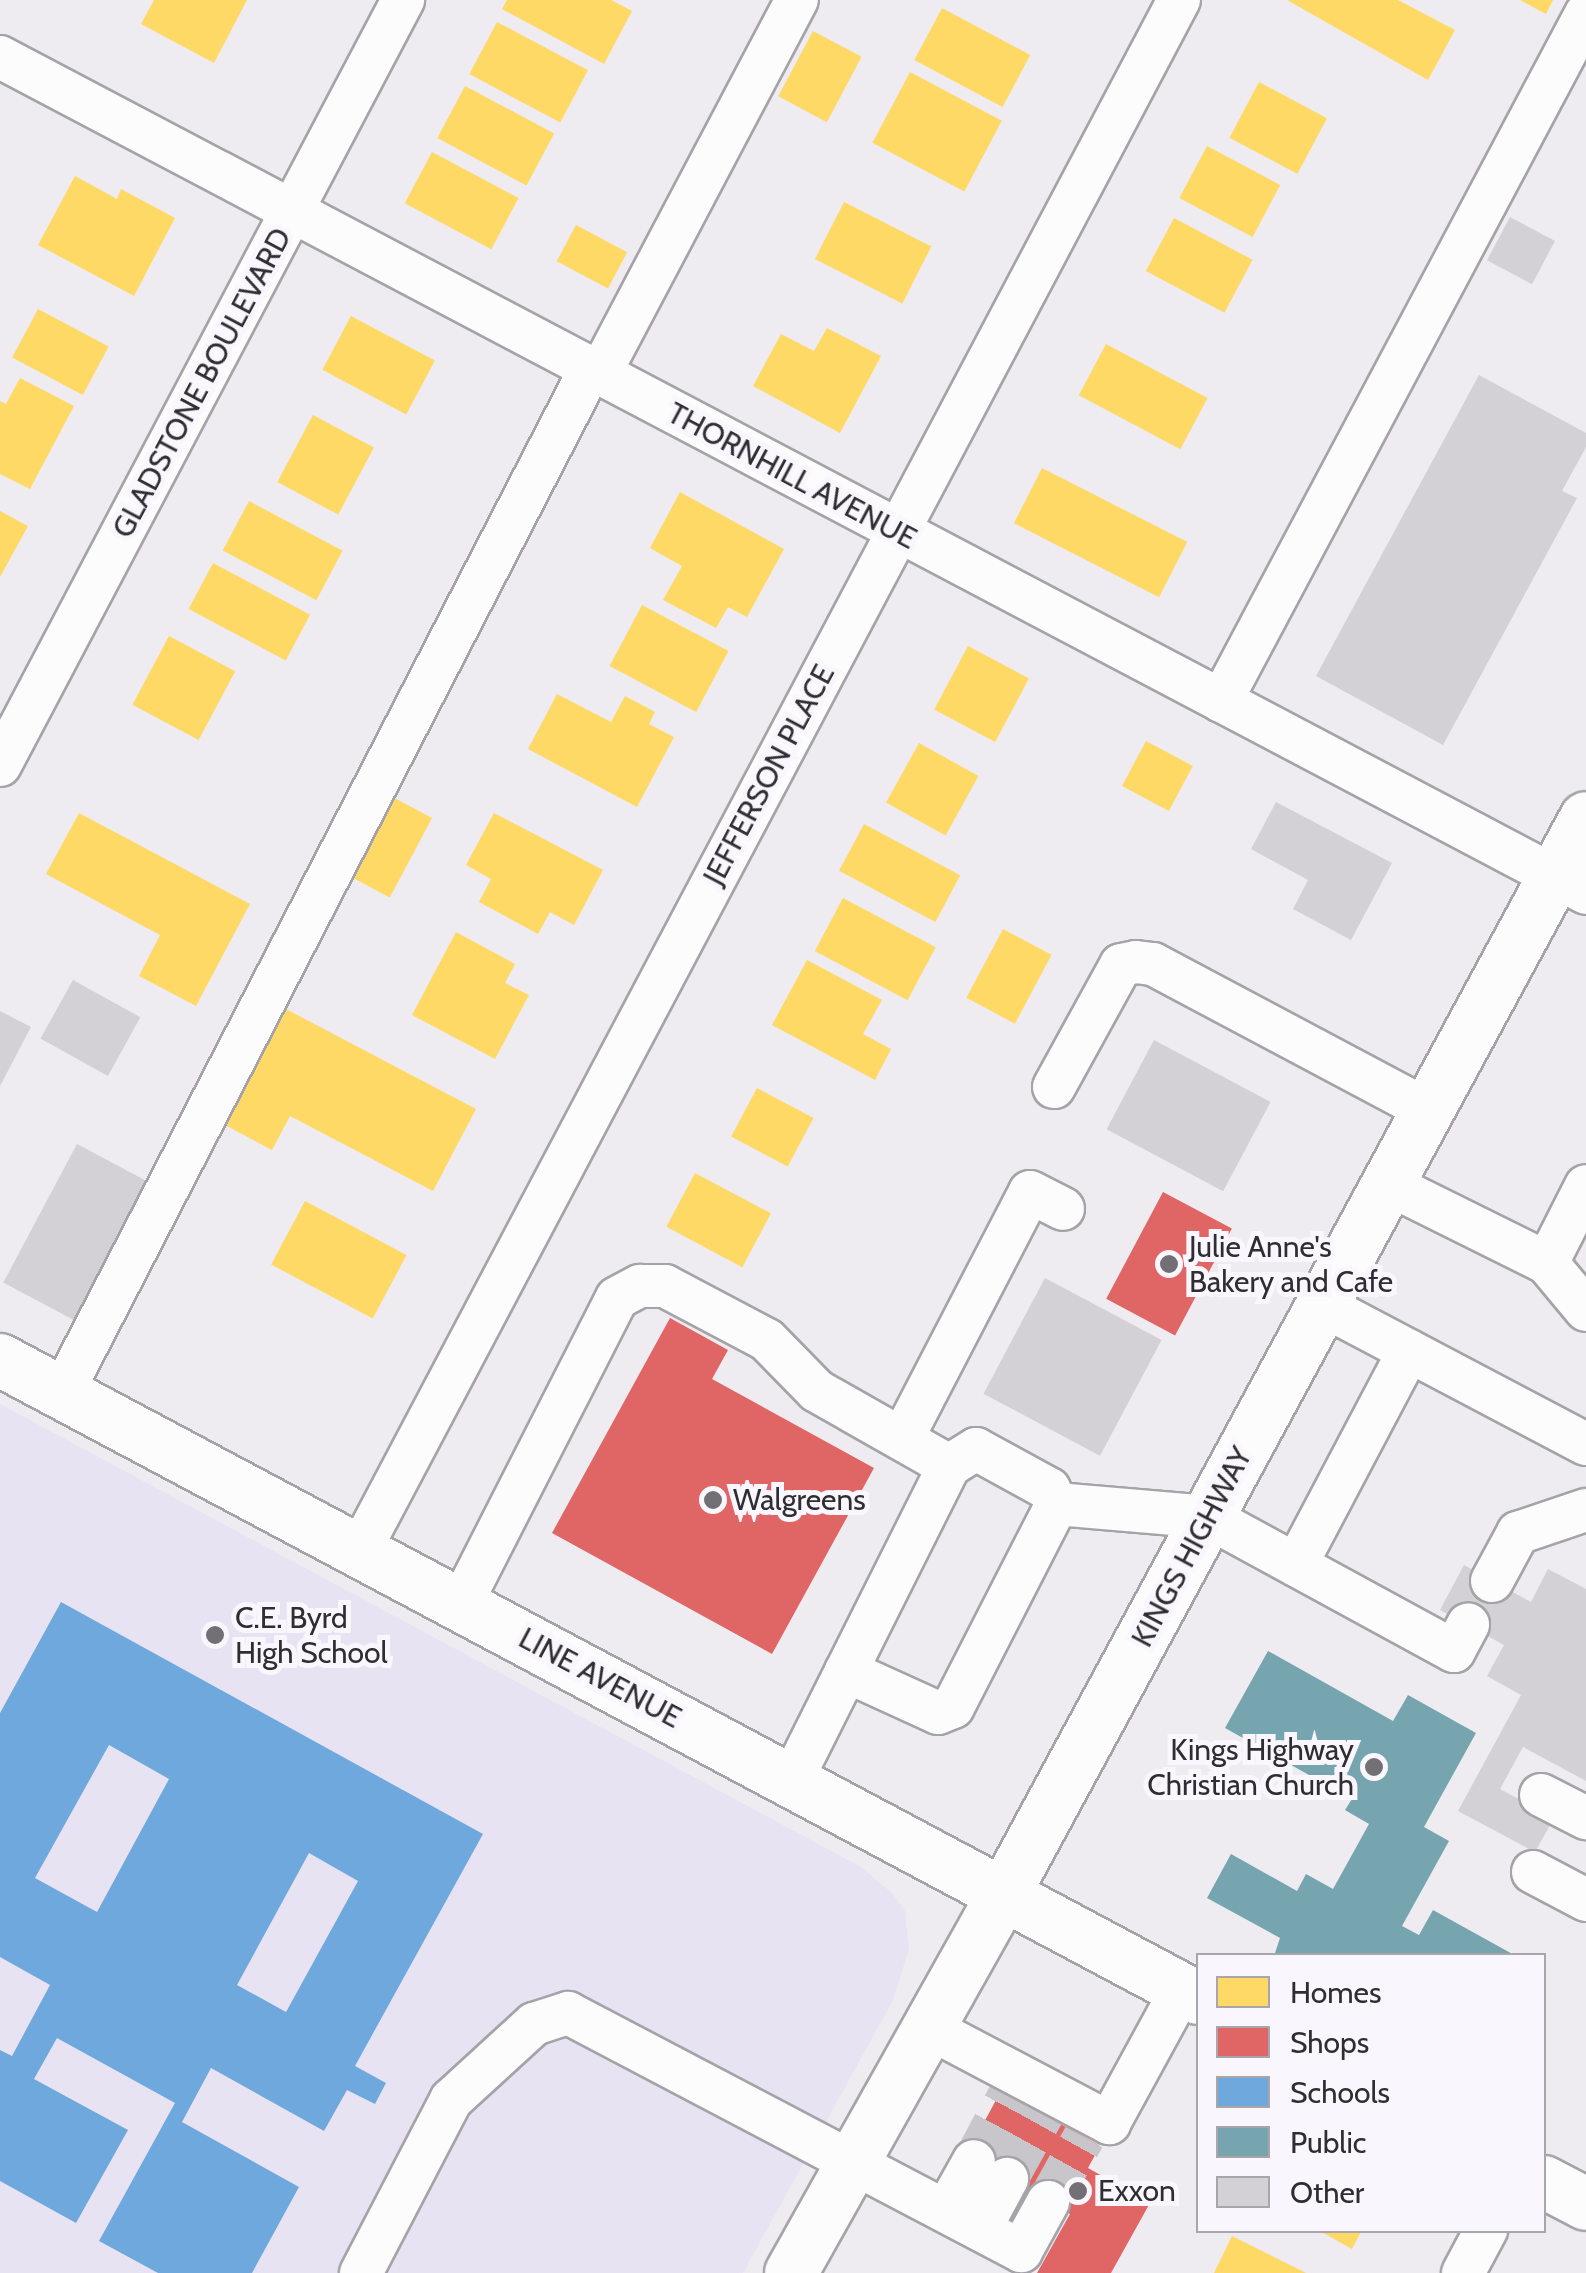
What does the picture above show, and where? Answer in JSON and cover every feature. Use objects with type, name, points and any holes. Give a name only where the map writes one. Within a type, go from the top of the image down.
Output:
[{"type":"main road","name":"KINGS HIGHWAY","points":[[791,2273],[1004,1894],[1428,1110],[1570,884],[1586,818]]},
{"type":"main road","name":"LINE AVENUE","points":[[0,1360],[1190,1994]]},
{"type":"main road","points":[[1546,2183],[1586,2204]]},
{"type":"street","name":"GLADSTONE BOULEVARD","points":[[0,764],[402,0]]},
{"type":"street","points":[[62,1393],[594,373],[797,0]]},
{"type":"street","name":"JEFFERSON PLACE","points":[[360,1550],[1180,0]]},
{"type":"street","points":[[1221,701],[1586,14]]},
{"type":"street","name":"THORNHILL AVENUE","points":[[0,57],[1570,884]]},
{"type":"street","points":[[1054,1087],[1120,965],[1136,962],[1153,964],[1428,1110]]},
{"type":"street","points":[[1388,1184],[1547,1263],[1586,1310]]},
{"type":"street","points":[[1547,1263],[1586,1186]]},
{"type":"street","points":[[902,1439],[1030,1192],[1063,1209]]},
{"type":"street","points":[[461,1604],[617,1298],[640,1286],[665,1286],[767,1340],[817,1391],[949,1466]]},
{"type":"street","points":[[1322,1305],[1586,1444]]},
{"type":"street","points":[[1296,1565],[1409,1351]]},
{"type":"street","points":[[791,1781],[949,1466],[976,1449],[1048,1489],[1057,1504]]},
{"type":"street","points":[[1057,1504],[1208,1517],[1454,1651],[1468,1625]]},
{"type":"street","points":[[846,1671],[938,1714],[953,1706],[1057,1504]]},
{"type":"street","points":[[1492,1580],[1518,1533],[1586,1510]]},
{"type":"street","points":[[1542,1796],[1586,1818]]},
{"type":"street","points":[[1533,1872],[1586,1900]]},
{"type":"street","points":[[929,2028],[1031,2095],[1090,2127],[1109,2123],[1190,1994]]},
{"type":"street","points":[[360,2273],[451,2100],[534,2024],[568,2013],[1022,2252],[1048,2202]]},
{"type":"street","points":[[963,2220],[990,2170]]},
{"type":"street","points":[[1463,2273],[1484,2233]]},
{"type":"shaded area","name":"C.E. Byrd High School","points":[[0,1404],[861,1867],[892,1893],[905,1911],[909,1949],[893,2000],[743,2273],[0,2273]]},
{"type":"building: Homes","points":[[154,0],[247,0],[214,63],[141,24]]},
{"type":"building: Homes","points":[[507,0],[611,0],[632,11],[604,64],[502,9]]},
{"type":"building: Homes","points":[[1287,0],[1398,0],[1455,30],[1428,80]]},
{"type":"building: Homes","points":[[1520,0],[1553,0],[1546,14]]},
{"type":"building: Homes","points":[[942,8],[1030,55],[1003,107],[914,60]]},
{"type":"building: Homes","points":[[497,22],[588,70],[560,122],[469,74]]},
{"type":"building: Homes","points":[[813,31],[862,57],[827,122],[778,96]]},
{"type":"building: Homes","points":[[910,72],[1002,121],[964,191],[872,143]]},
{"type":"building: Homes","points":[[1259,82],[1327,118],[1297,174],[1229,138]]},
{"type":"building: Homes","points":[[465,86],[554,133],[526,186],[437,138]]},
{"type":"building: Homes","points":[[1207,146],[1280,185],[1253,237],[1179,198]]},
{"type":"building: Homes","points":[[432,152],[519,198],[491,249],[405,203]]},
{"type":"building: Homes","points":[[75,176],[117,199],[121,189],[175,218],[134,296],[38,245]]},
{"type":"building: Homes","points":[[844,202],[931,246],[902,304],[815,259]]},
{"type":"building: Homes","points":[[1174,218],[1253,260],[1224,313],[1146,271]]},
{"type":"building: Homes","points":[[576,225],[627,252],[608,288],[557,261]]},
{"type":"building: Homes","points":[[38,309],[109,347],[83,395],[12,358]]},
{"type":"building: Homes","points":[[351,316],[435,361],[406,414],[322,370]]},
{"type":"building: Homes","points":[[827,328],[881,356],[840,433],[753,386],[781,334],[814,351]]},
{"type":"building: Homes","points":[[1106,344],[1208,398],[1180,449],[1079,395]]},
{"type":"building: Homes","points":[[20,378],[74,406],[30,489],[0,474],[0,401],[6,404]]},
{"type":"building: Homes","points":[[313,415],[374,447],[338,514],[277,482]]},
{"type":"building: Homes","points":[[1042,468],[1187,542],[1159,597],[1014,523]]},
{"type":"building: Homes","points":[[680,492],[784,549],[747,617],[728,607],[716,628],[663,600],[682,566],[650,548]]},
{"type":"building: Homes","points":[[249,501],[343,551],[316,600],[223,550]]},
{"type":"building: Homes","points":[[0,511],[28,526],[0,577]]},
{"type":"building: Homes","points":[[213,563],[310,615],[286,661],[189,609]]},
{"type":"building: Homes","points":[[642,605],[729,651],[696,712],[610,666]]},
{"type":"building: Homes","points":[[169,636],[235,671],[199,740],[132,705]]},
{"type":"building: Homes","points":[[968,646],[1029,678],[995,742],[934,710]]},
{"type":"building: Homes","points":[[557,694],[611,722],[625,696],[655,712],[649,724],[674,737],[637,807],[528,749]]},
{"type":"building: Homes","points":[[1146,741],[1193,766],[1169,811],[1122,786]]},
{"type":"building: Homes","points":[[919,743],[978,776],[946,835],[886,802]]},
{"type":"building: Homes","points":[[387,794],[432,818],[390,897],[345,873]]},
{"type":"building: Homes","points":[[79,813],[250,904],[196,1006],[139,976],[160,935],[46,874]]},
{"type":"building: Homes","points":[[494,813],[603,870],[574,925],[550,912],[538,934],[479,902],[491,879],[466,865]]},
{"type":"building: Homes","points":[[864,824],[960,875],[935,922],[839,871]]},
{"type":"building: Homes","points":[[843,898],[936,947],[908,1000],[815,951]]},
{"type":"building: Homes","points":[[1003,929],[1052,955],[1015,1024],[966,998]]},
{"type":"building: Homes","points":[[456,932],[515,964],[505,983],[529,995],[495,1059],[412,1015]]},
{"type":"building: Homes","points":[[807,960],[882,1000],[863,1034],[891,1049],[875,1080],[772,1025]]},
{"type":"building: Homes","points":[[286,1009],[476,1109],[433,1191],[290,1116],[272,1150],[225,1125]]},
{"type":"building: Homes","points":[[757,1088],[814,1118],[788,1167],[731,1137]]},
{"type":"building: Homes","points":[[695,1173],[771,1213],[742,1267],[666,1227]]},
{"type":"building: Homes","points":[[305,1201],[407,1255],[373,1319],[271,1265]]},
{"type":"building: Homes","points":[[1323,2233],[1360,2233],[1352,2249]]},
{"type":"building: Homes","points":[[1232,2236],[1306,2273],[1214,2273]]},
{"type":"building: Shops","name":"Julie Anne's Bakery and Cafe","points":[[1163,1192],[1232,1229],[1175,1335],[1106,1299]]},
{"type":"building: Shops","name":"Walgreens","points":[[670,1318],[728,1350],[712,1379],[874,1468],[772,1654],[552,1533]]},
{"type":"building: Shops","name":"Exxon","points":[[1001,2091],[1100,2146],[1088,2168],[1150,2203],[1111,2273],[1037,2273],[1070,2214],[965,2157]]},
{"type":"building: Schools","points":[[61,1602],[483,1834],[355,2066],[386,2083],[375,2104],[347,2090],[324,2131],[211,2068],[182,2122],[299,2187],[252,2273],[158,2273],[99,2241],[175,2103],[57,2038],[34,2079],[128,2130],[76,2223],[0,2181],[0,2050],[12,2056],[50,1985],[0,1957],[0,1713]],"holes":[[[109,1745],[169,1779],[97,1912],[35,1878]],[[309,1853],[358,1881],[286,2012],[237,1985]]]},
{"type":"building: Public","points":[[1268,1651],[1393,1721],[1408,1695],[1476,1733],[1424,1827],[1449,1841],[1402,1926],[1419,1935],[1433,1910],[1511,1953],[1275,1953],[1280,1938],[1207,1898],[1231,1854],[1297,1891],[1306,1874],[1333,1889],[1369,1824],[1345,1810],[1352,1799],[1225,1728]]},
{"type":"building: Other","points":[[1510,217],[1555,241],[1532,284],[1487,260]]},
{"type":"building: Other","points":[[1479,375],[1586,433],[1586,447],[1562,491],[1577,498],[1443,745],[1316,676]]},
{"type":"building: Other","points":[[1276,802],[1392,863],[1351,940],[1293,909],[1308,880],[1251,849]]},
{"type":"building: Other","points":[[73,980],[140,1017],[108,1076],[41,1039]]},
{"type":"building: Other","points":[[0,1011],[31,1027],[0,1086]]},
{"type":"building: Other","points":[[1154,1040],[1271,1102],[1223,1191],[1107,1129]]},
{"type":"building: Other","points":[[77,1144],[150,1183],[77,1322],[3,1283]]},
{"type":"building: Other","points":[[1045,1278],[1162,1340],[1100,1456],[983,1394]]},
{"type":"building: Other","points":[[1464,1565],[1531,1602],[1548,1569],[1586,1589],[1586,1781],[1523,1747],[1500,1789],[1554,1818],[1535,1852],[1458,1811],[1521,1695],[1487,1676],[1504,1645],[1440,1610]]},
{"type":"tunnel","points":[[974,2161],[1009,2095]]},
{"type":"tunnel","points":[[1007,2179],[1043,2114]]},
{"type":"tunnel","points":[[1048,2202],[1084,2137]]},
{"type":"place","name":"Julie Anne's Bakery and Cafe","points":[[1169,1264]]},
{"type":"place","name":"Walgreens","points":[[713,1500]]},
{"type":"place","name":"C.E. Byrd High School","points":[[215,1635]]},
{"type":"place","name":"Kings Highway Christian Church","points":[[1374,1767]]},
{"type":"place","name":"Exxon","points":[[1078,2191]]}]
